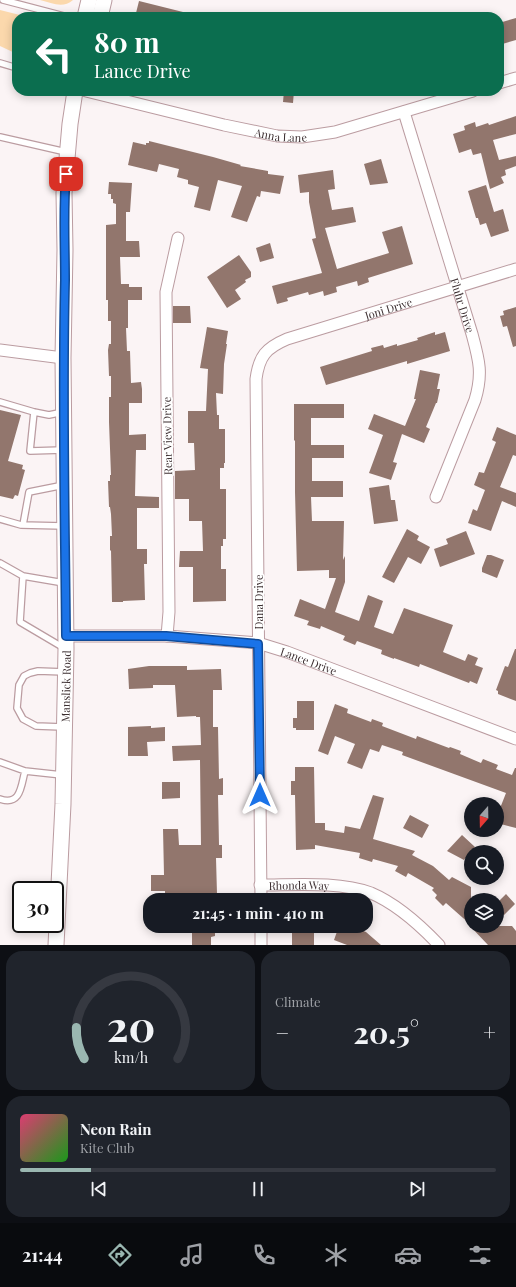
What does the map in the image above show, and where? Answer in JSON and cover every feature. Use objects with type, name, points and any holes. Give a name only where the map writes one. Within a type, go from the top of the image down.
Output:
[{"type":"main road","points":[[86,12],[89,0]]},
{"type":"main road","points":[[101,12],[104,0]]},
{"type":"main road","name":"Manslick Road","points":[[56,945],[63,809],[66,642],[63,358],[65,250],[64,193],[70,124],[74,96]]},
{"type":"street","points":[[504,82],[516,78]]},
{"type":"street","name":"Anna Lane","points":[[106,96],[224,125],[277,136],[302,137],[335,132],[457,96]]},
{"type":"street","name":"Fluhr Drive","points":[[404,112],[479,358],[480,374],[475,400],[436,497]]},
{"type":"street","name":"Rear View Drive","points":[[166,636],[169,612],[166,292],[178,238]]},
{"type":"street","name":"Joni Drive","points":[[264,354],[276,344],[287,340],[516,269]]},
{"type":"street","points":[[0,350],[63,358]]},
{"type":"street","name":"Dana Drive","points":[[261,893],[256,379],[258,367],[264,354]]},
{"type":"street","name":"Lance Drive","points":[[66,642],[166,636],[258,644],[294,655],[516,739]]},
{"type":"street","name":"Rhonda Way","points":[[260,885],[336,886],[371,893],[398,908],[420,926],[439,945]]},
{"type":"street","points":[[261,933],[261,945]]},
{"type":"lane","points":[[3,0],[49,12]]},
{"type":"lane","points":[[0,63],[12,67]]},
{"type":"lane","points":[[0,137],[68,152]]},
{"type":"lane","points":[[0,402],[49,415],[64,412]]},
{"type":"lane","points":[[34,412],[30,450],[64,450]]},
{"type":"lane","points":[[23,525],[29,492],[64,485]]},
{"type":"lane","points":[[0,519],[23,525],[65,526]]},
{"type":"lane","points":[[0,563],[23,576],[65,583]]},
{"type":"lane","points":[[23,576],[20,622],[66,642]]},
{"type":"lane","points":[[64,727],[36,726],[23,719],[18,708],[19,685],[24,676],[38,671],[65,672]]},
{"type":"lane","points":[[0,762],[25,771],[64,775]]},
{"type":"lane","points":[[0,799],[8,801],[14,800],[18,794],[25,771]]},
{"type":"shaded area","points":[[40,0],[73,0],[69,3],[61,5]]},
{"type":"shaded area","points":[[0,10],[12,13],[12,52],[0,46]]},
{"type":"building","points":[[139,1],[183,12],[136,12]]},
{"type":"building","points":[[516,18],[516,40],[504,44],[504,22]]},
{"type":"building","points":[[284,96],[294,96],[293,103],[283,102]]},
{"type":"building","points":[[516,116],[516,134],[493,140],[499,160],[516,156],[516,166],[505,170],[506,175],[501,177],[504,183],[490,189],[481,153],[473,155],[471,149],[459,153],[453,134],[465,130],[464,126],[475,122],[476,127],[488,123],[489,125]]},
{"type":"building","points":[[149,141],[213,157],[241,165],[240,166],[268,171],[268,174],[284,176],[280,194],[261,191],[260,197],[257,196],[247,222],[231,217],[242,186],[218,180],[210,211],[194,207],[199,187],[188,184],[188,180],[177,177],[179,169],[159,164],[157,172],[128,165],[133,142],[146,145]]},
{"type":"building","points":[[381,159],[388,183],[370,185],[364,164]]},
{"type":"building","points":[[333,170],[335,189],[328,190],[332,210],[353,207],[356,222],[325,228],[337,269],[389,253],[382,232],[402,226],[413,264],[368,278],[369,282],[358,286],[357,281],[336,287],[337,292],[324,296],[323,291],[309,295],[308,292],[287,298],[288,301],[277,304],[272,286],[322,273],[312,239],[316,238],[309,202],[309,192],[300,193],[298,175]]},
{"type":"building","points":[[109,182],[132,183],[130,212],[126,212],[126,241],[139,241],[140,257],[120,257],[121,284],[129,284],[129,287],[142,287],[142,300],[128,300],[128,328],[126,328],[127,351],[130,351],[131,383],[141,382],[142,389],[142,403],[129,403],[129,435],[146,434],[146,450],[136,450],[135,496],[159,497],[159,508],[137,508],[137,549],[147,549],[147,564],[144,564],[145,600],[123,602],[112,602],[111,550],[110,551],[110,536],[112,536],[108,481],[110,481],[111,475],[109,397],[111,397],[111,376],[109,376],[108,350],[109,344],[111,344],[111,321],[108,321],[108,300],[106,300],[106,225],[116,224],[116,204],[113,203],[113,199],[111,199],[111,194],[108,194]]},
{"type":"building","points":[[486,185],[494,212],[503,209],[509,231],[491,237],[486,223],[480,225],[478,218],[476,218],[468,191]]},
{"type":"building","points":[[270,243],[274,258],[260,262],[256,248]]},
{"type":"building","points":[[239,255],[251,272],[251,277],[245,280],[246,282],[235,290],[241,299],[227,308],[207,277]]},
{"type":"building","points":[[173,306],[190,306],[191,323],[173,323]]},
{"type":"building","points":[[516,307],[516,346],[513,347],[507,326],[503,327],[500,316],[504,315],[503,311]]},
{"type":"building","points":[[207,327],[228,331],[224,364],[223,394],[216,393],[219,429],[225,429],[225,463],[224,468],[220,468],[220,489],[226,489],[226,539],[223,539],[223,546],[221,546],[221,569],[226,569],[226,601],[193,602],[193,567],[179,567],[180,551],[203,551],[202,521],[189,521],[189,499],[175,499],[175,471],[195,470],[194,443],[188,443],[188,411],[206,411],[208,369],[200,368]]},
{"type":"building","points":[[435,332],[435,335],[445,332],[450,351],[407,364],[407,361],[326,385],[320,367],[372,351],[371,348],[383,345],[384,348],[397,344],[397,346],[418,340],[417,338]]},
{"type":"building","points":[[420,370],[440,374],[437,389],[440,389],[437,403],[426,427],[430,429],[424,443],[402,434],[393,462],[397,463],[391,480],[369,473],[383,435],[368,429],[374,414],[405,426],[416,399],[414,399]]},
{"type":"building","points":[[294,404],[344,404],[344,418],[311,418],[311,445],[344,445],[344,458],[312,458],[312,481],[343,481],[343,497],[311,497],[312,521],[344,521],[343,560],[345,556],[345,582],[335,612],[359,621],[368,595],[383,601],[374,627],[393,634],[404,608],[453,625],[443,652],[465,661],[468,654],[478,658],[475,665],[483,668],[477,684],[470,681],[469,683],[420,664],[419,667],[394,659],[381,654],[382,650],[357,641],[355,645],[343,640],[345,636],[321,626],[320,629],[307,625],[309,621],[294,616],[300,599],[325,609],[336,578],[329,578],[329,570],[297,571]]},
{"type":"building","points":[[0,410],[21,415],[8,461],[23,465],[22,469],[25,470],[18,496],[15,495],[13,499],[0,496]]},
{"type":"building","points":[[497,427],[516,435],[516,456],[513,455],[500,487],[516,493],[516,507],[502,501],[491,531],[468,523],[473,509],[477,511],[485,490],[474,485],[479,472],[484,473],[496,442],[492,440]]},
{"type":"building","points":[[389,485],[391,500],[395,500],[398,521],[374,524],[369,488]]},
{"type":"building","points":[[407,529],[419,536],[417,540],[430,547],[421,564],[408,557],[394,583],[382,577]]},
{"type":"building","points":[[466,531],[475,554],[440,567],[434,549],[448,544],[446,539]]},
{"type":"building","points":[[487,555],[504,560],[497,578],[482,572]]},
{"type":"building","points":[[515,649],[516,701],[498,694],[498,691],[496,690],[505,666],[508,667]]},
{"type":"building","points":[[149,666],[187,666],[187,670],[221,669],[222,690],[213,690],[213,727],[218,727],[219,779],[223,778],[223,795],[218,795],[219,845],[222,845],[222,858],[216,858],[217,893],[165,893],[165,891],[151,891],[151,875],[164,875],[163,829],[178,829],[179,845],[201,845],[200,760],[173,761],[172,746],[201,745],[200,717],[177,717],[175,685],[153,685],[153,688],[129,689],[128,669]]},
{"type":"building","points":[[297,701],[314,701],[314,730],[296,730],[296,728],[293,728],[293,718],[297,718]]},
{"type":"building","points":[[335,704],[348,709],[347,713],[371,722],[372,719],[383,723],[382,726],[416,739],[417,736],[461,751],[460,754],[481,763],[483,759],[498,765],[496,769],[512,775],[516,768],[516,828],[504,825],[504,798],[506,793],[402,755],[403,752],[382,745],[379,752],[370,749],[362,769],[347,763],[355,744],[335,736],[328,755],[318,751]]},
{"type":"building","points":[[151,726],[151,728],[165,727],[165,741],[147,742],[148,756],[128,756],[128,727]]},
{"type":"building","points":[[295,767],[314,767],[315,823],[325,823],[325,830],[344,833],[345,826],[360,829],[373,795],[384,798],[373,839],[415,851],[412,855],[433,866],[449,880],[452,877],[464,883],[464,885],[471,887],[471,893],[464,893],[464,919],[446,903],[443,906],[435,898],[437,895],[432,890],[434,888],[408,873],[406,877],[395,871],[398,866],[373,859],[372,862],[359,858],[360,853],[315,845],[315,849],[296,850],[295,795],[291,795],[291,781],[295,781]]},
{"type":"building","points":[[162,782],[180,782],[180,798],[162,799]]},
{"type":"building","points":[[410,815],[429,825],[422,838],[403,828]]},
{"type":"building","points":[[462,835],[473,845],[464,845],[464,860],[447,851]]},
{"type":"building","points":[[506,894],[515,904],[504,915],[504,896]]},
{"type":"building","points":[[504,926],[512,926],[516,931],[516,945],[488,945],[477,933],[504,933]]},
{"type":"building","points":[[192,933],[215,933],[215,936],[211,937],[211,945],[192,945]]},
{"type":"building","points":[[292,933],[314,933],[314,945],[292,945]]},
{"type":"building","points":[[336,933],[367,933],[381,945],[347,945],[334,940]]},
{"type":"route","points":[[66,174],[64,193],[65,250],[63,358],[66,636],[166,636],[258,644],[260,795]]}]
